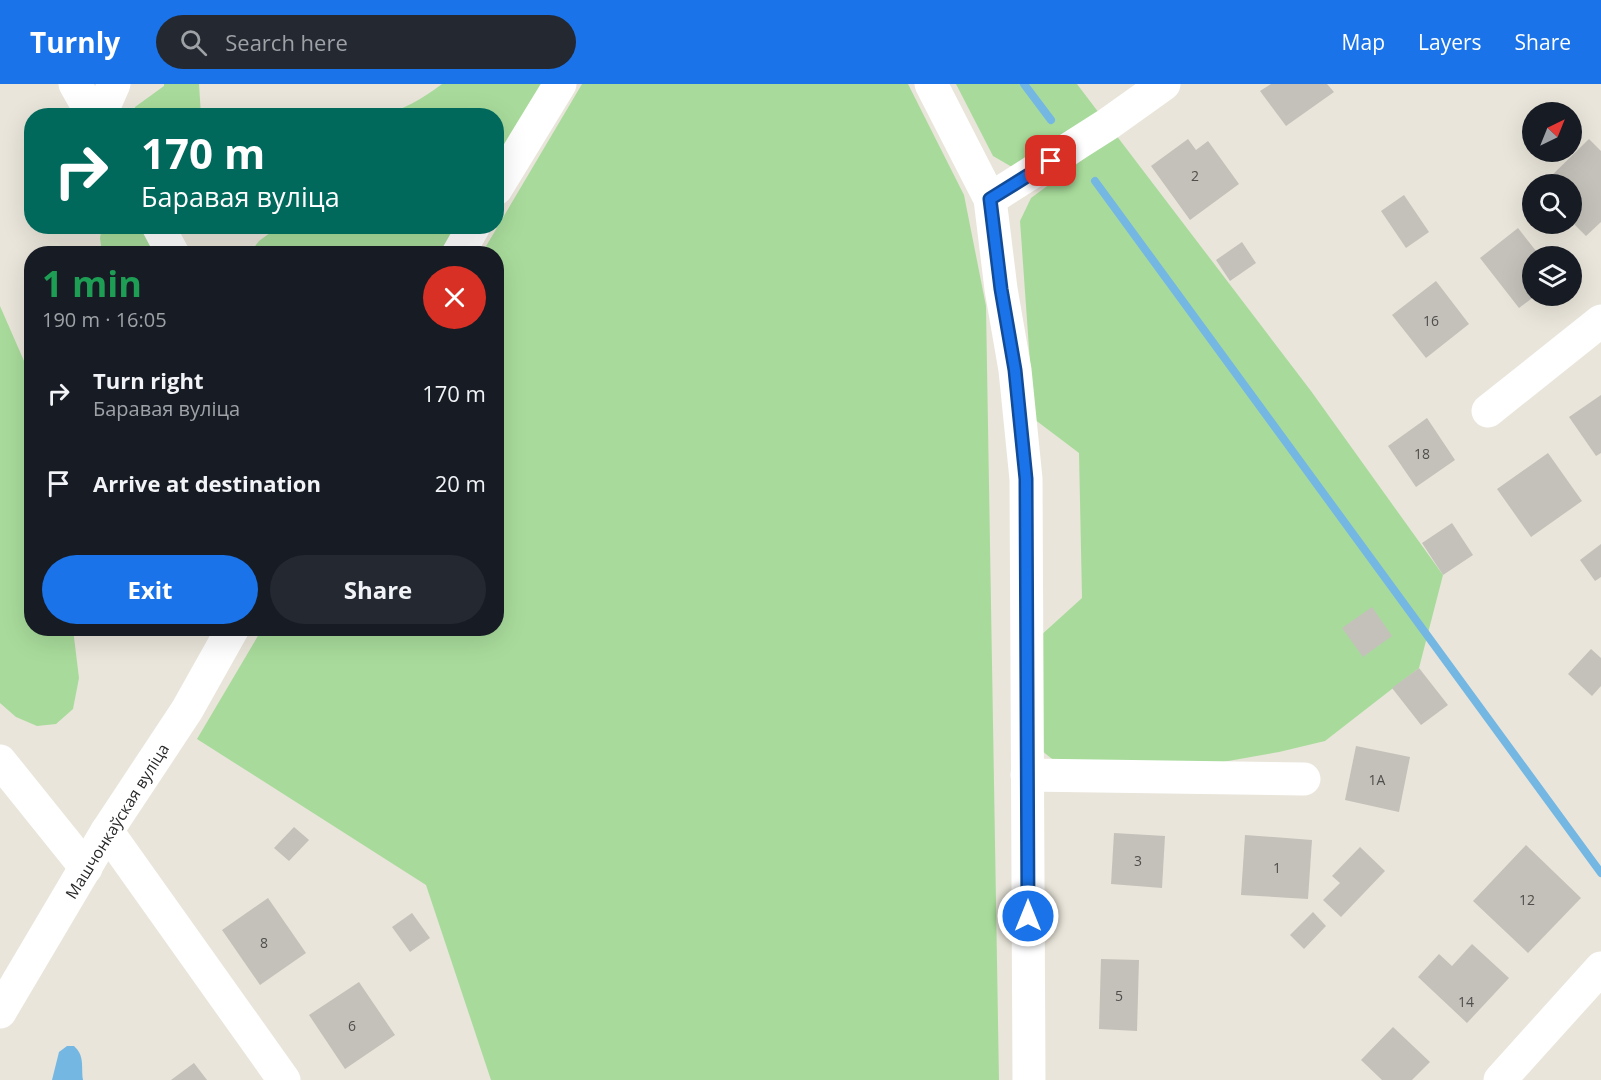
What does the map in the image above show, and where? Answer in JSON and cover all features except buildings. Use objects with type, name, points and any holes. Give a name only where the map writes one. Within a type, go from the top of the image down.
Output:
[{"type":"street","points":[[75,84],[88,108]]},
{"type":"street","points":[[104,108],[114,84]]},
{"type":"street","points":[[504,176],[560,84]]},
{"type":"street","points":[[931,84],[990,199],[1001,289],[1015,370],[1026,479],[1029,1080]]},
{"type":"street","points":[[990,199],[1108,124],[1164,84]]},
{"type":"street","points":[[1488,411],[1601,321]]},
{"type":"street","name":"Машчонкаўская вуліца","points":[[0,1012],[107,831],[187,710],[229,636]]},
{"type":"street","points":[[0,761],[86,868]]},
{"type":"street","points":[[1027,775],[1304,779]]},
{"type":"street","points":[[107,831],[284,1080]]},
{"type":"street","points":[[1500,1080],[1601,968]]},
{"type":"green space","points":[[164,84],[199,84],[201,108],[135,108]]},
{"type":"green space","points":[[442,84],[542,84],[504,150],[504,108],[402,108]]},
{"type":"green space","points":[[582,84],[908,84],[964,195],[986,306],[999,1080],[491,1080],[426,885],[197,739],[258,636],[504,636],[504,246],[486,246],[493,234],[504,234],[504,216]]},
{"type":"green space","points":[[956,84],[1077,84],[1099,113],[1012,167],[993,156]]},
{"type":"green space","points":[[1116,135],[1311,391],[1443,575],[1419,668],[1325,741],[1217,763],[1057,763],[1041,750],[1039,637],[1082,598],[1079,453],[1034,419],[1020,221],[1031,198]]},
{"type":"green space","points":[[101,234],[147,234],[156,246],[101,246]]},
{"type":"green space","points":[[268,234],[454,234],[446,246],[255,246]]},
{"type":"green space","points":[[0,306],[24,361],[24,636],[74,636],[79,678],[73,709],[56,724],[37,726],[16,717],[0,703]]},
{"type":"water","points":[[67,1046],[74,1046],[80,1054],[83,1080],[52,1080],[59,1052]]},
{"type":"waterway","points":[[1024,84],[1051,120]]},
{"type":"waterway","points":[[1095,181],[1601,873]]},
{"type":"route","points":[[1028,916],[1026,479],[1015,370],[1001,289],[990,199],[1051,161]]}]
